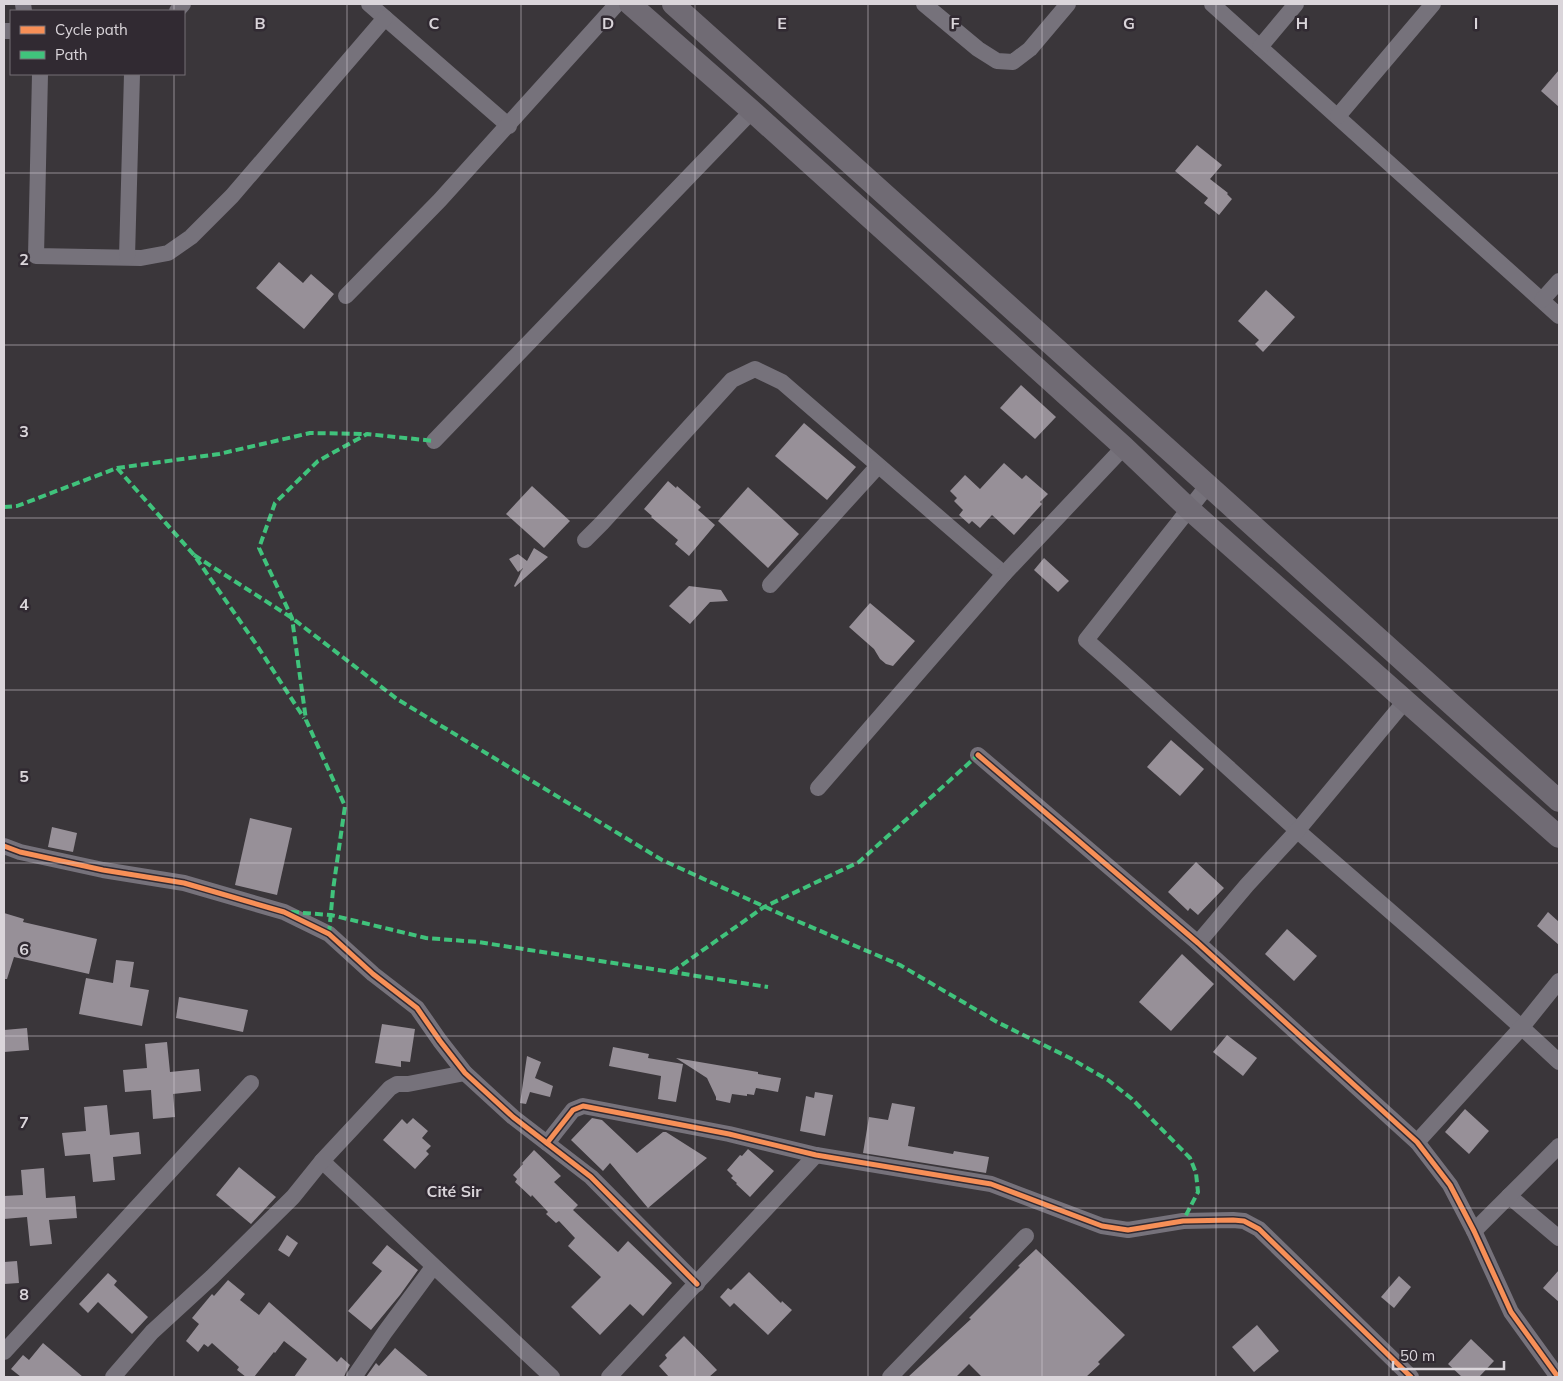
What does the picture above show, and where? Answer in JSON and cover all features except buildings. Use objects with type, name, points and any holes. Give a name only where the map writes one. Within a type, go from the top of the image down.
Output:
[{"type":"main road","points":[[630,4],[752,111],[1124,447],[1189,509],[1559,837]]},
{"type":"main road","points":[[673,4],[1559,801]]},
{"type":"street","points":[[369,4],[509,126]]},
{"type":"street","points":[[346,296],[509,126],[617,4]]},
{"type":"street","points":[[924,4],[978,49],[997,62],[1013,62],[1030,48],[1068,4]]},
{"type":"street","points":[[1212,4],[1559,316]]},
{"type":"street","points":[[1260,47],[1296,4]]},
{"type":"street","points":[[1338,116],[1432,4]]},
{"type":"street","points":[[40,75],[36,256],[142,258],[168,253],[191,237],[232,196],[386,18]]},
{"type":"street","points":[[127,257],[132,75]]},
{"type":"street","points":[[434,440],[752,111]]},
{"type":"street","points":[[1542,300],[1559,280]]},
{"type":"street","points":[[585,540],[732,380],[755,369],[782,382],[1004,574]]},
{"type":"street","points":[[818,788],[1004,574],[1124,447]]},
{"type":"street","points":[[770,585],[878,466]]},
{"type":"street","points":[[1208,485],[1086,640],[1559,1062]]},
{"type":"street","points":[[1198,943],[1247,885],[1298,830],[1406,700]]},
{"type":"street","points":[[978,755],[1198,943],[1417,1142],[1450,1185],[1474,1231],[1511,1312],[1558,1377]]},
{"type":"street","points":[[4,846],[20,852],[103,870],[184,883],[284,912],[329,934],[373,974],[417,1008],[465,1073],[513,1117],[591,1177],[697,1284]]},
{"type":"street","points":[[1417,1142],[1522,1027],[1559,981]]},
{"type":"street","points":[[113,1377],[152,1332],[212,1277],[293,1197],[322,1161],[390,1088],[398,1084],[408,1084],[465,1073]]},
{"type":"street","points":[[4,1352],[251,1083]]},
{"type":"street","points":[[547,1143],[573,1110],[583,1106],[729,1134],[816,1155],[991,1184],[1102,1226],[1128,1230],[1183,1221],[1244,1221],[1259,1229],[1410,1377]]},
{"type":"street","points":[[1474,1231],[1559,1146]]},
{"type":"street","points":[[609,1377],[816,1155]]},
{"type":"street","points":[[322,1161],[552,1377]]},
{"type":"street","points":[[1509,1196],[1559,1238]]},
{"type":"street","points":[[890,1377],[1026,1236]]},
{"type":"street","points":[[354,1377],[433,1267]]},
{"type":"marked path","points":[[4,507],[17,506],[117,468],[219,454],[310,433],[366,434]]},
{"type":"marked path","points":[[329,934],[345,806],[306,720],[292,618],[259,548],[275,503],[318,461],[367,434],[434,441]]},
{"type":"marked path","points":[[117,468],[194,555],[256,644],[304,718]]},
{"type":"marked path","points":[[194,555],[292,618],[397,699],[662,860],[900,965],[997,1022],[1070,1058],[1108,1080],[1132,1099],[1190,1158],[1196,1173],[1198,1192],[1183,1221]]},
{"type":"marked path","points":[[672,972],[764,907],[859,862],[978,755]]},
{"type":"marked path","points":[[291,912],[331,915],[426,938],[478,942],[768,987]]},
{"type":"cycle path","points":[[978,755],[1198,943],[1417,1142],[1450,1185],[1474,1231],[1511,1312],[1558,1377]]},
{"type":"cycle path","points":[[4,846],[20,852],[103,870],[184,883],[284,912],[329,934],[373,974],[417,1008],[465,1073],[513,1117],[591,1177],[697,1284]]},
{"type":"cycle path","points":[[547,1143],[573,1110],[583,1106],[729,1134],[816,1155],[991,1184],[1102,1226],[1128,1230],[1183,1221],[1244,1221],[1259,1229],[1411,1377]]},
{"type":"district","name":"Cité Sir","points":[[454,1191]]}]
